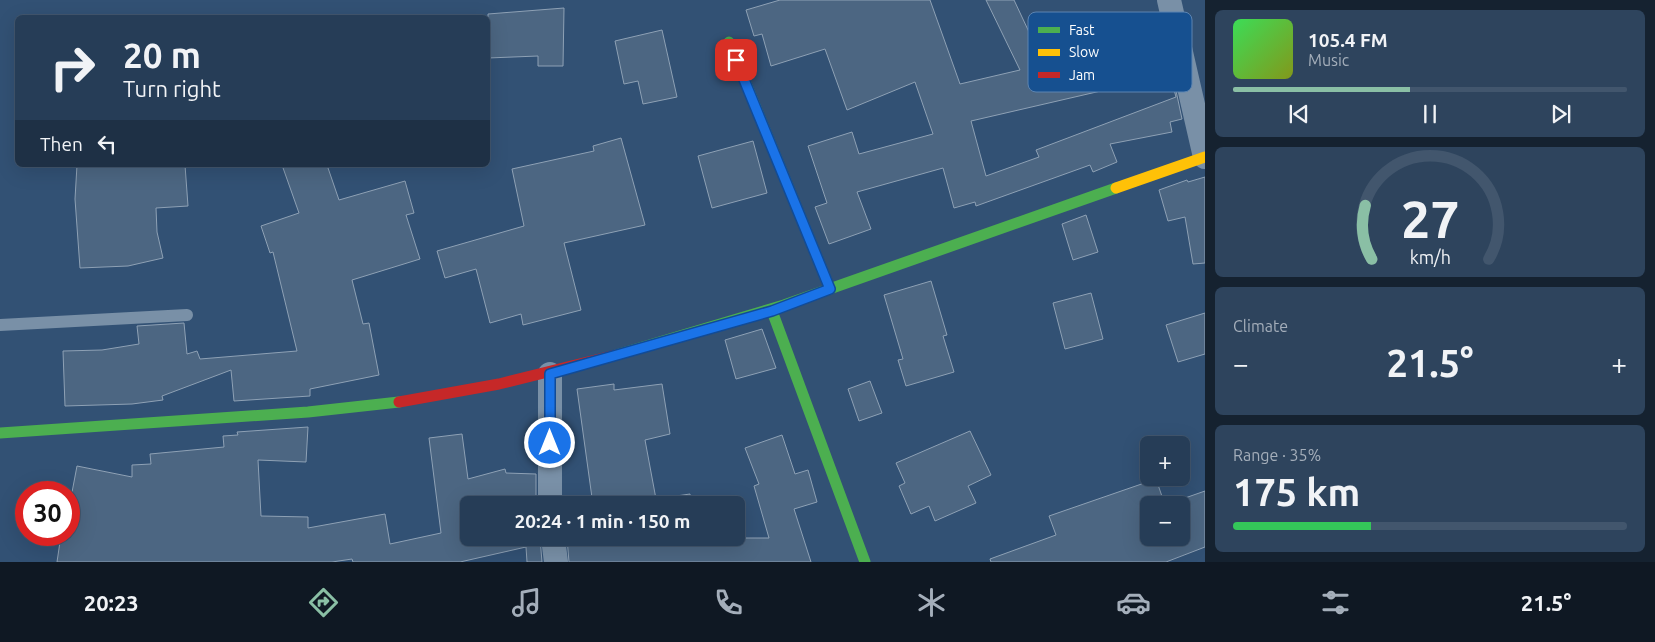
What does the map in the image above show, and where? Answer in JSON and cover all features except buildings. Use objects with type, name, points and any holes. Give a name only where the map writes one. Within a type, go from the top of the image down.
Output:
[{"type":"street","points":[[729,42],[830,289]]},
{"type":"street","points":[[0,433],[112,423],[353,408],[444,395],[550,374],[772,311],[1205,157],[1190,92]]},
{"type":"street","points":[[772,311],[865,562]]},
{"type":"street","points":[[550,374],[550,496]]},
{"type":"street","points":[[554,546],[556,562]]},
{"type":"lane","points":[[0,325],[187,314]]},
{"type":"traffic: fast","points":[[729,42],[830,289]]},
{"type":"traffic: fast","points":[[616,355],[784,305],[1116,188]]},
{"type":"traffic: fast","points":[[772,311],[865,562]]},
{"type":"traffic: fast","points":[[0,433],[308,412],[399,402]]},
{"type":"traffic: slow","points":[[1116,188],[1205,157]]},
{"type":"traffic: jam","points":[[399,402],[499,384],[616,355]]},
{"type":"route","points":[[550,443],[550,374],[772,311],[830,289],[736,60]]}]
